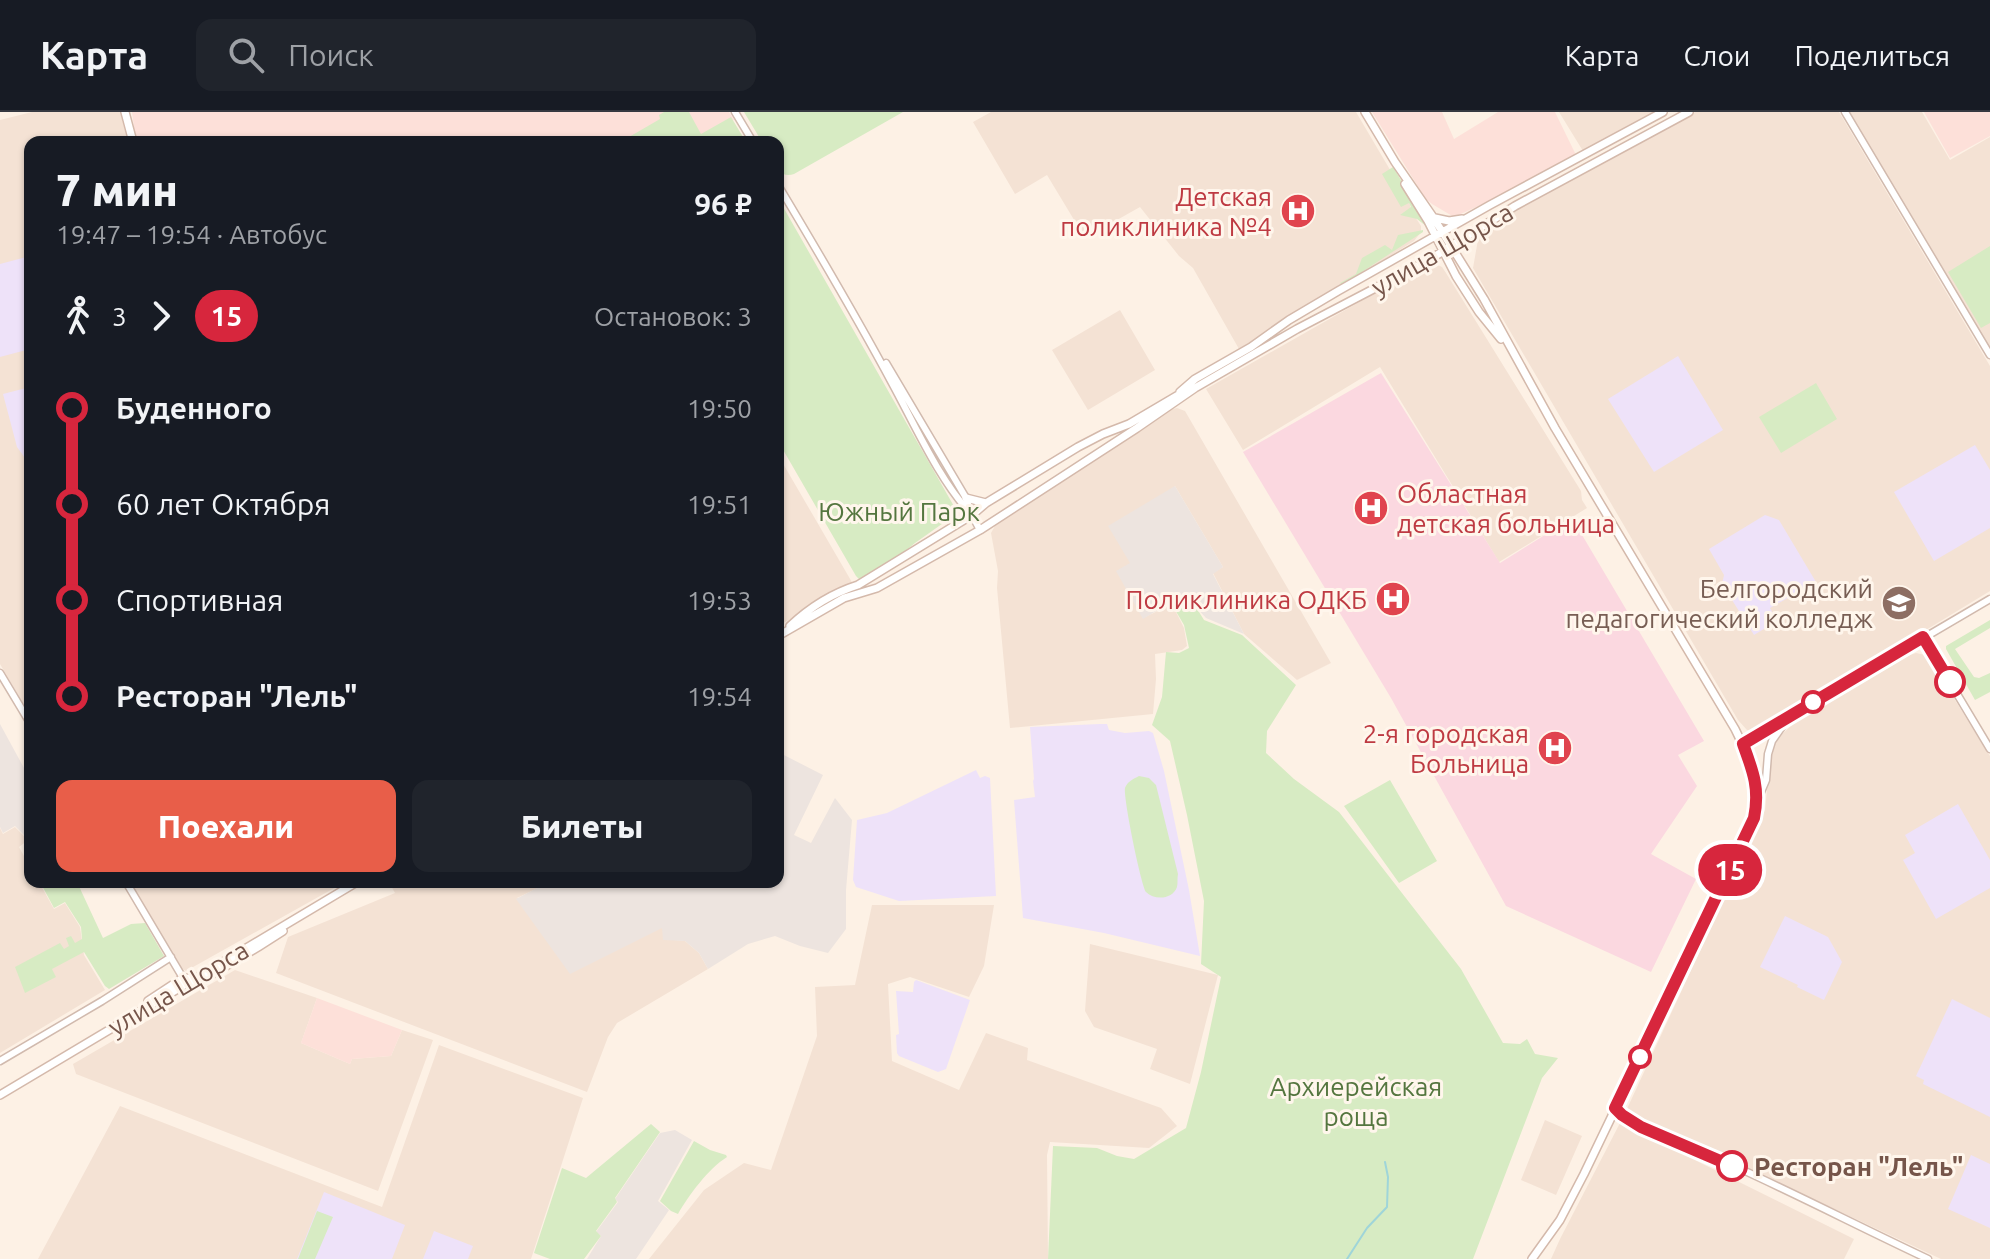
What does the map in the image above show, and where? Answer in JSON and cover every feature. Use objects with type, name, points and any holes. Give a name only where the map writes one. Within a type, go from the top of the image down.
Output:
[{"type":"main road","points":[[125,112],[131,136]]},
{"type":"main road","points":[[1365,112],[1433,217],[1450,265],[1479,312],[1513,353]]},
{"type":"main road","name":"улица Щорса","points":[[1181,396],[1195,379],[1251,347],[1303,311],[1663,112]]},
{"type":"main road","name":"улица Щорса","points":[[784,631],[805,612],[858,585],[1078,447],[1181,396],[1297,329],[1443,252],[1515,206],[1689,112]]},
{"type":"main road","points":[[1395,162],[1401,178],[1428,221],[1464,264],[1555,428],[1743,744],[1752,767],[1758,799],[1750,829],[1584,1174],[1560,1220],[1532,1259]]},
{"type":"main road","points":[[1433,217],[1449,221],[1474,216]]},
{"type":"main road","points":[[1464,264],[1461,248],[1467,237]]},
{"type":"main road","points":[[1420,264],[1432,261],[1450,265]]},
{"type":"main road","points":[[784,633],[844,598],[877,588],[980,530],[1181,396],[1192,401]]},
{"type":"main road","points":[[966,498],[986,503]]},
{"type":"main road","name":"улица Щорса","points":[[0,1095],[187,980],[347,888]]},
{"type":"main road","points":[[187,980],[204,979],[279,934],[299,916]]},
{"type":"street","points":[[735,112],[749,136]]},
{"type":"street","points":[[1845,112],[1990,355]]},
{"type":"street","points":[[784,195],[864,331],[941,472],[972,515]]},
{"type":"street","points":[[864,331],[899,382],[966,498],[980,530]]},
{"type":"street","points":[[1743,744],[1990,599]]},
{"type":"street","points":[[1923,637],[1990,749]]},
{"type":"street","points":[[0,673],[24,713]]},
{"type":"street","points":[[1758,799],[1766,780],[1772,741],[1791,715]]},
{"type":"street","points":[[130,888],[187,980]]},
{"type":"street","points":[[0,1061],[173,960]]},
{"type":"street","points":[[1615,1108],[1641,1127],[1732,1166],[1928,1259]]},
{"type":"shaded area","points":[[32,112],[120,112],[126,136],[24,136],[24,705],[0,664],[0,120]]},
{"type":"shaded area","points":[[132,112],[729,112],[734,120],[704,136],[135,136]]},
{"type":"shaded area","points":[[991,112],[1356,112],[1409,202],[1421,232],[1414,241],[1239,349],[1193,268],[1179,256],[1140,207],[1085,238],[1047,175],[1015,194],[973,122]]},
{"type":"shaded area","points":[[1372,112],[1442,112],[1454,139],[1498,112],[1555,112],[1576,155],[1454,217],[1425,198]]},
{"type":"shaded area","points":[[1559,112],[1662,112],[1583,151]]},
{"type":"shaded area","points":[[1695,112],[1839,112],[1990,366],[1990,591],[1754,732],[1747,730],[1738,720],[1473,268],[1479,234],[1486,225]]},
{"type":"shaded area","points":[[1846,112],[1922,112],[1950,160],[1990,137],[1990,353]]},
{"type":"shaded area","points":[[1924,112],[1990,112],[1990,136],[1950,158]]},
{"type":"shaded area","points":[[24,258],[24,351],[0,357],[0,264]]},
{"type":"shaded area","points":[[1433,263],[1446,273],[1581,491],[1587,508],[1499,562],[1380,367],[1243,450],[1206,389]]},
{"type":"shaded area","points":[[1120,310],[1155,370],[1088,410],[1052,350]]},
{"type":"shaded area","points":[[1678,356],[1723,430],[1654,472],[1608,399]]},
{"type":"shaded area","name":"2-я городская Больница","points":[[1381,373],[1500,563],[1572,518],[1704,741],[1678,755],[1697,786],[1651,854],[1696,879],[1651,972],[1506,906],[1391,698],[1243,452]]},
{"type":"shaded area","points":[[24,389],[24,457],[17,447],[3,394]]},
{"type":"shaded area","points":[[1177,408],[1185,411],[1331,663],[1297,680],[1244,634],[1213,573],[1223,567],[1175,486],[1130,564],[1117,571],[1143,618],[1168,606],[1176,612],[1184,628],[1187,646],[1182,650],[1155,654],[1153,714],[1010,728],[998,571],[991,533],[995,526],[1037,495]]},
{"type":"shaded area","points":[[1975,445],[1990,470],[1990,528],[1934,561],[1894,492]]},
{"type":"shaded area","points":[[784,465],[853,584],[784,623]]},
{"type":"shaded area","points":[[1175,486],[1223,567],[1213,574],[1244,634],[1206,618],[1184,594],[1143,619],[1116,571],[1130,563],[1108,526]]},
{"type":"shaded area","points":[[1765,515],[1779,520],[1816,582],[1770,608],[1777,621],[1754,635],[1722,584],[1724,575],[1709,549]]},
{"type":"shaded area","points":[[1916,653],[1930,660],[1990,756],[1990,1259],[1941,1259],[1626,1111],[1765,810],[1770,759],[1777,739],[1794,723]]},
{"type":"shaded area","points":[[0,724],[24,768],[24,835],[15,826],[3,833],[0,827]]},
{"type":"shaded area","points":[[1107,724],[1109,730],[1153,733],[1164,771],[1200,956],[1023,918],[1014,800],[1035,797],[1030,727]]},
{"type":"shaded area","points":[[784,755],[823,775],[794,835],[811,843],[835,798],[852,820],[846,929],[828,953],[775,936],[748,944],[708,969],[699,953],[685,941],[663,940],[662,928],[570,974],[516,899],[537,888],[784,888]]},
{"type":"shaded area","points":[[976,770],[980,778],[990,778],[996,896],[899,901],[856,887],[853,880],[857,820],[887,813]]},
{"type":"shaded area","points":[[1958,804],[1990,860],[1990,888],[1936,919],[1903,860],[1915,853],[1905,835]]},
{"type":"shaded area","points":[[15,827],[24,836],[24,843],[19,847],[24,856],[24,888],[42,888],[54,909],[65,903],[80,927],[84,955],[105,990],[0,1053],[0,828],[3,834]]},
{"type":"shaded area","points":[[133,888],[334,888],[186,971],[179,967]]},
{"type":"shaded area","points":[[392,888],[538,888],[517,898],[663,927],[675,940],[685,941],[699,953],[708,969],[617,1023],[608,1037],[587,1092],[276,973],[288,937],[395,893]]},
{"type":"shaded area","points":[[872,905],[994,905],[984,966],[969,997],[910,977],[888,984],[892,1061],[959,1090],[986,1033],[1028,1048],[1027,1060],[1161,1108],[1177,1126],[1149,1148],[1050,1142],[1047,1155],[1048,1259],[649,1259],[704,1190],[744,1163],[771,1170],[817,1036],[815,987],[855,985]]},
{"type":"shaded area","points":[[1785,916],[1828,937],[1842,962],[1824,1000],[1760,967]]},
{"type":"shaded area","points":[[1090,944],[1218,975],[1190,1084],[1150,1069],[1157,1049],[1094,1027],[1085,1011]]},
{"type":"shaded area","points":[[235,970],[317,998],[301,1043],[350,1064],[352,1059],[391,1056],[402,1030],[433,1040],[378,1191],[76,1074],[73,1064]]},
{"type":"shaded area","points":[[916,980],[970,1000],[946,1069],[938,1072],[897,1053],[896,991],[913,992]]},
{"type":"shaded area","points":[[317,998],[402,1030],[391,1056],[352,1059],[350,1064],[301,1043]]},
{"type":"shaded area","points":[[1952,999],[1990,1018],[1990,1117],[1923,1084],[1924,1080],[1916,1076]]},
{"type":"shaded area","points":[[439,1045],[583,1098],[531,1259],[38,1259],[120,1106],[382,1207]]},
{"type":"shaded area","points":[[1545,1120],[1582,1136],[1556,1195],[1521,1180]]},
{"type":"shaded area","points":[[1620,1123],[1854,1239],[1844,1259],[1551,1259]]},
{"type":"shaded area","points":[[675,1130],[692,1140],[658,1201],[669,1210],[636,1259],[587,1259],[601,1236],[596,1232],[618,1202],[615,1199],[660,1133]]},
{"type":"shaded area","points":[[1971,1155],[1990,1164],[1990,1228],[1948,1209]]},
{"type":"shaded area","points":[[324,1192],[405,1225],[392,1259],[297,1259]]},
{"type":"shaded area","points":[[434,1231],[473,1246],[468,1259],[423,1259]]},
{"type":"green space","points":[[664,112],[689,112],[701,134],[731,117],[742,136],[631,136],[660,119],[659,115]]},
{"type":"green space","points":[[744,112],[903,112],[794,174],[784,174],[784,136],[758,136]]},
{"type":"green space","points":[[1393,167],[1426,226],[1417,219],[1400,215],[1411,207],[1409,203],[1401,207],[1382,174]]},
{"type":"green space","name":"Южный Парк","points":[[784,209],[955,508],[949,519],[893,561],[862,579],[856,576],[784,451]]},
{"type":"green space","points":[[1423,230],[1342,285],[1340,283],[1356,274],[1362,258],[1385,245],[1392,250],[1398,235]]},
{"type":"green space","points":[[1990,246],[1990,323],[1981,328],[1948,272]]},
{"type":"green space","points":[[1816,383],[1837,419],[1781,453],[1759,417]]},
{"type":"green space","name":"Архиерейская роща","points":[[1182,600],[1188,607],[1194,604],[1204,620],[1242,635],[1296,685],[1267,731],[1266,753],[1294,779],[1339,812],[1461,969],[1503,1043],[1520,1044],[1527,1039],[1535,1054],[1558,1058],[1542,1078],[1473,1259],[1048,1259],[1053,1146],[1097,1148],[1134,1159],[1186,1128],[1221,977],[1201,964],[1204,901],[1187,815],[1170,741],[1152,725],[1162,697],[1166,652],[1179,653],[1189,648],[1184,625],[1174,608],[1175,602]]},
{"type":"green space","points":[[1990,620],[1990,628],[1955,649],[1974,677],[1990,673],[1990,692],[1975,700],[1946,646]]},
{"type":"green space","points":[[1139,776],[1149,778],[1156,785],[1178,874],[1175,891],[1163,897],[1154,897],[1146,892],[1133,841],[1125,788]]},
{"type":"green space","points":[[1390,780],[1437,861],[1399,883],[1344,806]]},
{"type":"green space","points":[[43,888],[80,888],[103,938],[131,924],[145,923],[164,956],[109,989],[84,952],[52,969],[56,977],[25,993],[15,967],[60,943],[64,949],[69,946],[66,938],[71,936],[75,943],[82,939],[81,927],[65,902],[54,908]]},
{"type":"green space","points":[[651,1124],[660,1132],[615,1198],[617,1202],[596,1231],[601,1236],[584,1259],[550,1259],[534,1253],[562,1168],[586,1178]]},
{"type":"green space","points":[[694,1141],[727,1157],[700,1183],[678,1214],[660,1201]]},
{"type":"green space","points":[[317,1211],[333,1217],[315,1259],[298,1259]]},
{"type":"waterway","points":[[1347,1259],[1367,1228],[1387,1207],[1385,1162]]},
{"type":"bus line","name":"15","points":[[1732,1166],[1641,1127],[1615,1108],[1754,818],[1758,799],[1752,767],[1743,744],[1923,637],[1950,682]]},
{"type":"place","name":"Детская поликлиника №4","points":[[1298,211]]},
{"type":"place","name":"Областная детская больница","points":[[1371,508]]},
{"type":"place","name":"Поликлиника ОДКБ","points":[[1393,599]]},
{"type":"place","name":"Белгородский педагогический колледж","points":[[1899,603]]},
{"type":"place","name":"2-я городская Больница","points":[[1555,748]]},
{"type":"place","name":"Ресторан \"Лель\"","points":[[1732,1166]]}]
